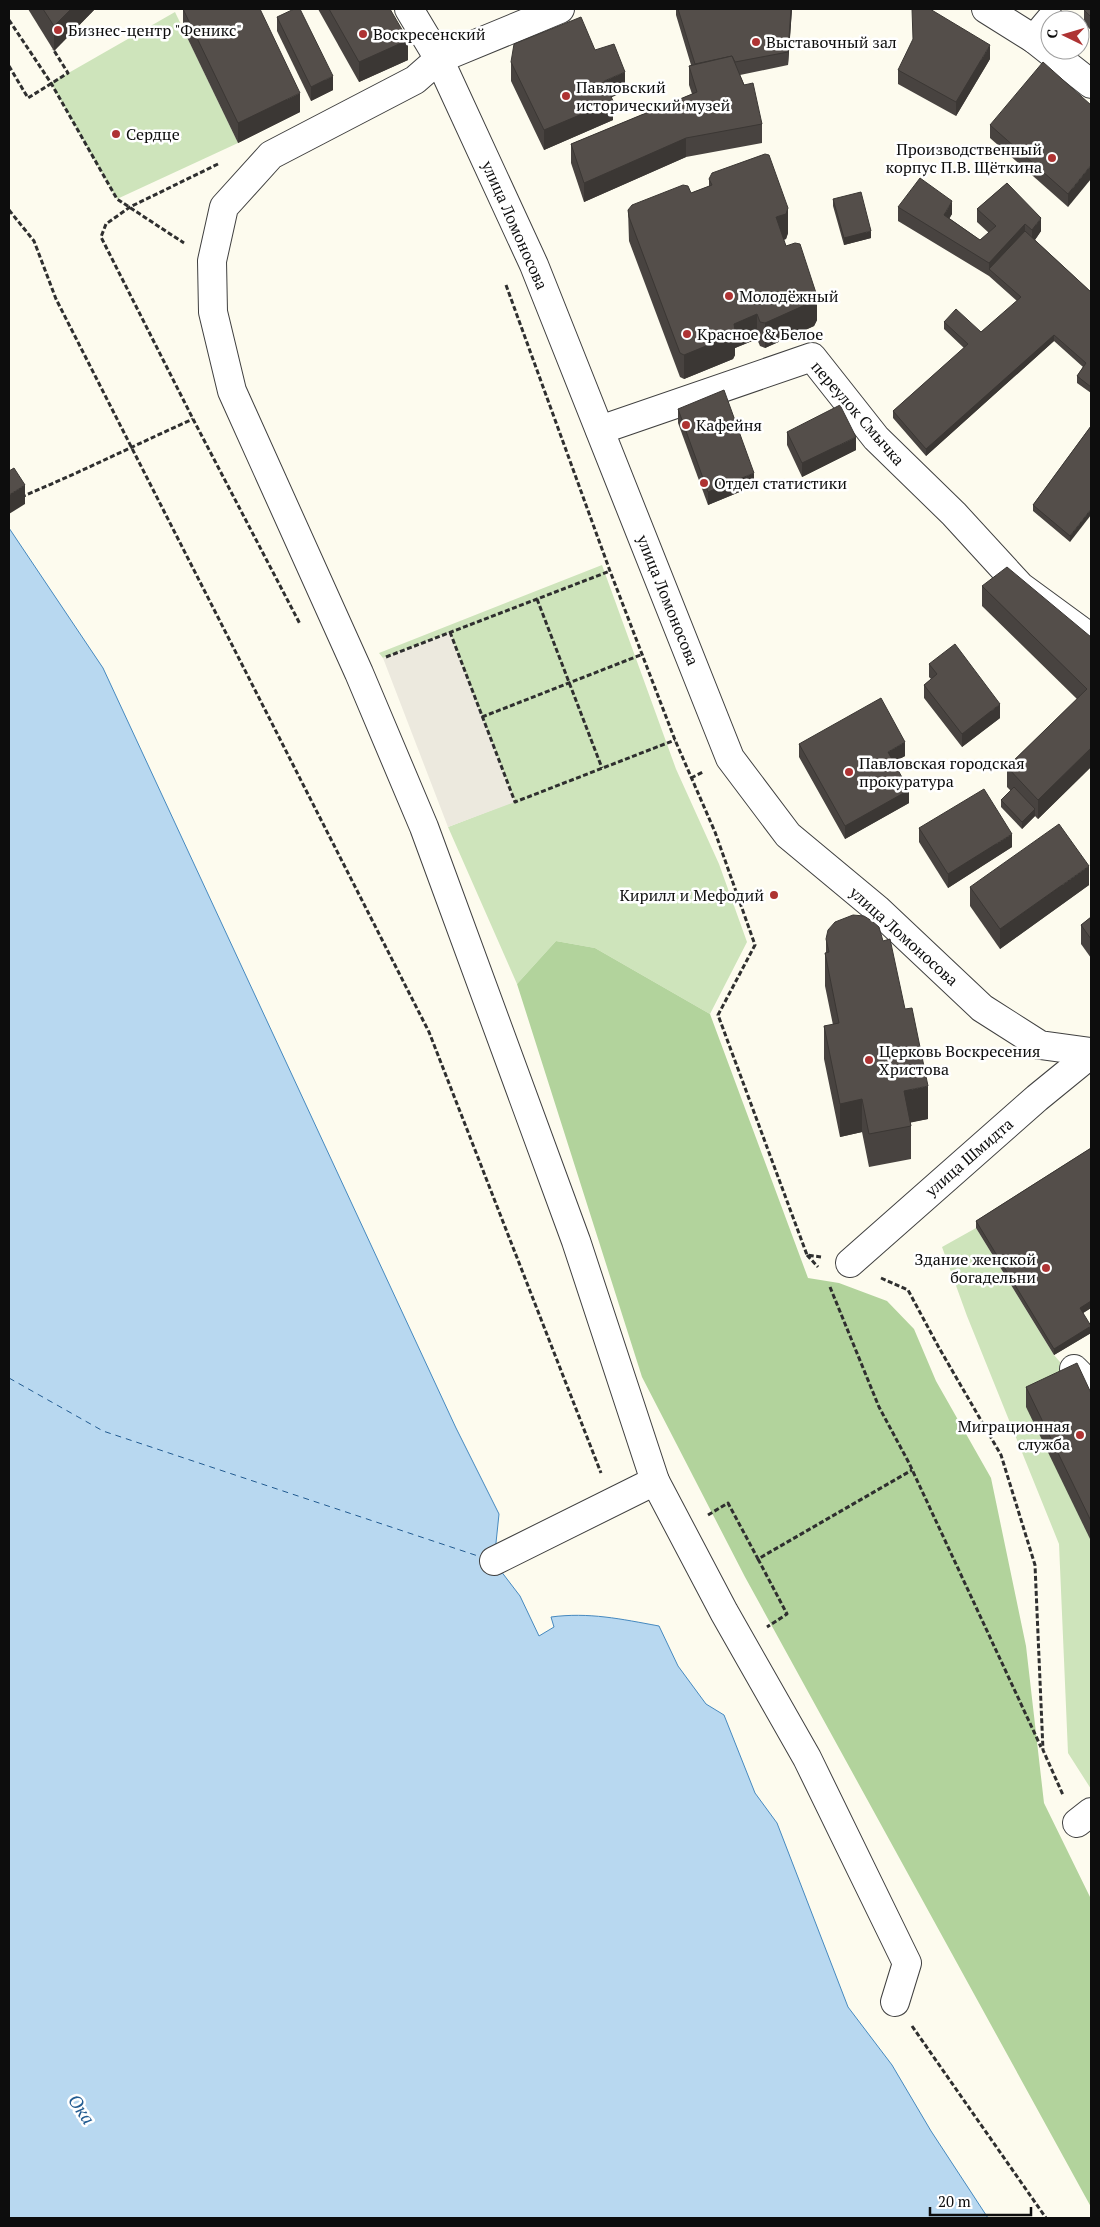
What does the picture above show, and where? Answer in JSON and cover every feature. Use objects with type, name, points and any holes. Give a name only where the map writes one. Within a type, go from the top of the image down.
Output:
[{"type":"street","name":"улица Ломоносова","points":[[409,9],[440,58],[534,265],[730,758],[788,835],[877,909],[982,1008],[1040,1045],[1091,1053]]},
{"type":"street","points":[[560,9],[440,58],[415,80],[271,155],[224,208],[212,261],[213,312],[232,391],[359,673],[424,827],[566,1213],[655,1481],[724,1612],[807,1758],[907,1963],[895,2002]]},
{"type":"street","points":[[986,9],[1040,25]]},
{"type":"street","points":[[1072,60],[1091,84]]},
{"type":"street","name":"переулок Смычка","points":[[600,430],[812,357],[876,438],[954,514],[1020,586],[1091,638]]},
{"type":"street","name":"улица Шмидта","points":[[850,1263],[1030,1104],[1091,1053]]},
{"type":"street","points":[[494,1562],[655,1481]]},
{"type":"path","points":[[9,20],[52,83],[117,199],[212,261]]},
{"type":"path","points":[[9,66],[28,98],[68,73],[49,43]]},
{"type":"path","points":[[130,207],[106,224],[102,237],[193,419],[302,628]]},
{"type":"path","points":[[9,210],[34,241],[56,299],[429,1032],[612,1502]]},
{"type":"path","points":[[503,278],[610,571],[675,740],[714,832],[755,945],[718,1015],[807,1255],[819,1269]]},
{"type":"path","points":[[20,497],[80,472],[131,446],[193,419]]},
{"type":"path","points":[[359,673],[383,658],[610,571]]},
{"type":"path","points":[[537,599],[602,768]]},
{"type":"path","points":[[450,632],[515,802],[675,740]]},
{"type":"path","points":[[482,716],[643,654]]},
{"type":"path","points":[[807,1255],[850,1263],[908,1290],[1001,1455],[1035,1565],[1043,1750]]},
{"type":"path","points":[[829,1284],[879,1407],[912,1470],[1043,1750],[1084,1817]]},
{"type":"path","points":[[758,1558],[912,1470]]},
{"type":"path","points":[[728,1503],[787,1614]]},
{"type":"path","points":[[895,2002],[1046,2218]]},
{"type":"green space","points":[[175,12],[238,143],[117,199],[51,83]]},
{"type":"green space","points":[[602,565],[676,769],[719,864],[747,942],[710,1014],[595,948],[556,941],[517,984],[448,827],[515,801],[450,633],[383,658],[379,653]]},
{"type":"green space","points":[[556,941],[595,948],[710,1014],[808,1278],[839,1283],[887,1301],[914,1329],[936,1381],[991,1478],[1026,1646],[1044,1803],[1091,1899],[1091,2207],[745,1577],[642,1377],[517,984]]},
{"type":"green space","points":[[976,1228],[1054,1355],[1077,1382],[1091,1541],[1091,1789],[1068,1753],[1059,1544],[967,1316],[942,1247]]},
{"type":"shaded area","points":[[450,632],[515,802],[448,827],[383,658]]},
{"type":"water","name":"Ока","points":[[9,528],[103,668],[456,1428],[499,1514],[494,1562],[520,1596],[539,1636],[554,1627],[551,1617],[579,1615],[605,1617],[659,1626],[678,1666],[706,1704],[724,1715],[755,1793],[777,1823],[848,2007],[892,2065],[931,2131],[988,2218],[9,2218]]},
{"type":"building","points":[[43,9],[71,9],[54,26]]},
{"type":"building","points":[[183,9],[260,9],[300,93],[238,123]]},
{"type":"building","points":[[294,9],[300,9],[333,76],[311,87],[277,17]]},
{"type":"building","points":[[329,9],[390,9],[408,40],[359,62]]},
{"type":"building","name":"Выставочный зал","points":[[678,9],[791,9],[788,52],[735,62],[732,56],[695,64]]},
{"type":"building","points":[[912,9],[930,9],[990,45],[956,102],[898,70],[913,39]]},
{"type":"building","name":"Павловский исторический музей","points":[[581,17],[595,50],[614,44],[625,72],[604,81],[613,101],[544,130],[511,62],[514,44]]},
{"type":"building","points":[[732,56],[744,85],[753,83],[762,124],[686,138],[584,183],[571,144],[697,92],[689,66]]},
{"type":"building","name":"Производственный корпус П.В. Щёткина","points":[[1043,62],[1091,105],[1091,165],[1068,194],[990,125]]},
{"type":"building","name":"Молодёжный","points":[[765,154],[769,155],[788,208],[786,214],[776,217],[786,246],[795,243],[800,244],[817,296],[814,301],[765,323],[760,322],[757,314],[734,324],[735,330],[733,335],[684,355],[680,353],[628,210],[632,205],[683,185],[688,186],[691,193],[712,185],[709,179],[712,173]]},
{"type":"building","points":[[920,178],[952,201],[944,215],[980,240],[996,226],[977,209],[1007,183],[1041,218],[1032,230],[1025,224],[989,263],[898,207]]},
{"type":"building","points":[[861,192],[871,231],[844,238],[833,199]]},
{"type":"building","points":[[1025,231],[1091,292],[1091,387],[1077,376],[1086,363],[1054,335],[926,449],[893,411],[968,344],[944,322],[956,309],[981,332],[1021,297],[989,269]]},
{"type":"building","points":[[724,390],[754,473],[708,492],[678,409]]},
{"type":"building","points":[[840,405],[856,437],[802,463],[787,432]]},
{"type":"building","points":[[1091,426],[1091,509],[1070,536],[1033,505]]},
{"type":"building","points":[[14,468],[25,485],[9,495],[9,471]]},
{"type":"building","points":[[1007,567],[1091,637],[1091,748],[1038,800],[1007,767],[1087,689],[982,586]]},
{"type":"building","points":[[955,644],[1000,704],[962,734],[924,685],[937,674],[929,664]]},
{"type":"building","name":"Павловская городская прокуратура","points":[[881,698],[905,742],[888,752],[909,790],[845,826],[799,744]]},
{"type":"building","points":[[1014,787],[1035,809],[1022,822],[1001,800]]},
{"type":"building","points":[[984,789],[1012,834],[948,874],[919,828]]},
{"type":"building","points":[[1059,824],[1089,866],[1000,929],[970,887]]},
{"type":"building","points":[[853,915],[864,916],[879,927],[883,941],[890,939],[905,1009],[912,1008],[928,1086],[904,1091],[911,1126],[869,1134],[862,1099],[840,1104],[824,1026],[839,1023],[825,953],[829,952],[826,939],[828,930],[835,922]]},
{"type":"building","points":[[1091,917],[1091,939],[1081,925]]},
{"type":"building","name":"Здание женской богадельни","points":[[1091,1148],[1091,1301],[1080,1308],[1091,1326],[1054,1349],[976,1221]]},
{"type":"building","points":[[1077,1363],[1091,1393],[1091,1521],[1026,1387]]},
{"type":"ferry route","points":[[9,1378],[103,1431],[481,1557]]},
{"type":"place","name":"Бизнес-центр \"Феникс\"","points":[[58,30]]},
{"type":"place","name":"Воскресенский","points":[[363,34]]},
{"type":"place","name":"Выставочный зал","points":[[756,42]]},
{"type":"place","name":"Павловский исторический музей","points":[[566,96]]},
{"type":"place","name":"Сердце","points":[[116,134]]},
{"type":"place","name":"Производственный корпус П.В. Щёткина","points":[[1052,158]]},
{"type":"place","name":"Молодёжный","points":[[729,296]]},
{"type":"place","name":"Красное & Белое","points":[[687,334]]},
{"type":"place","name":"Кафейня","points":[[686,425]]},
{"type":"place","name":"Отдел статистики","points":[[704,483]]},
{"type":"place","name":"Павловская городская прокуратура","points":[[849,772]]},
{"type":"place","name":"Кирилл и Мефодий","points":[[774,895]]},
{"type":"place","name":"Церковь Воскресения Христова","points":[[869,1060]]},
{"type":"place","name":"Здание женской богадельни","points":[[1046,1268]]},
{"type":"place","name":"Миграционная служба","points":[[1080,1435]]}]
